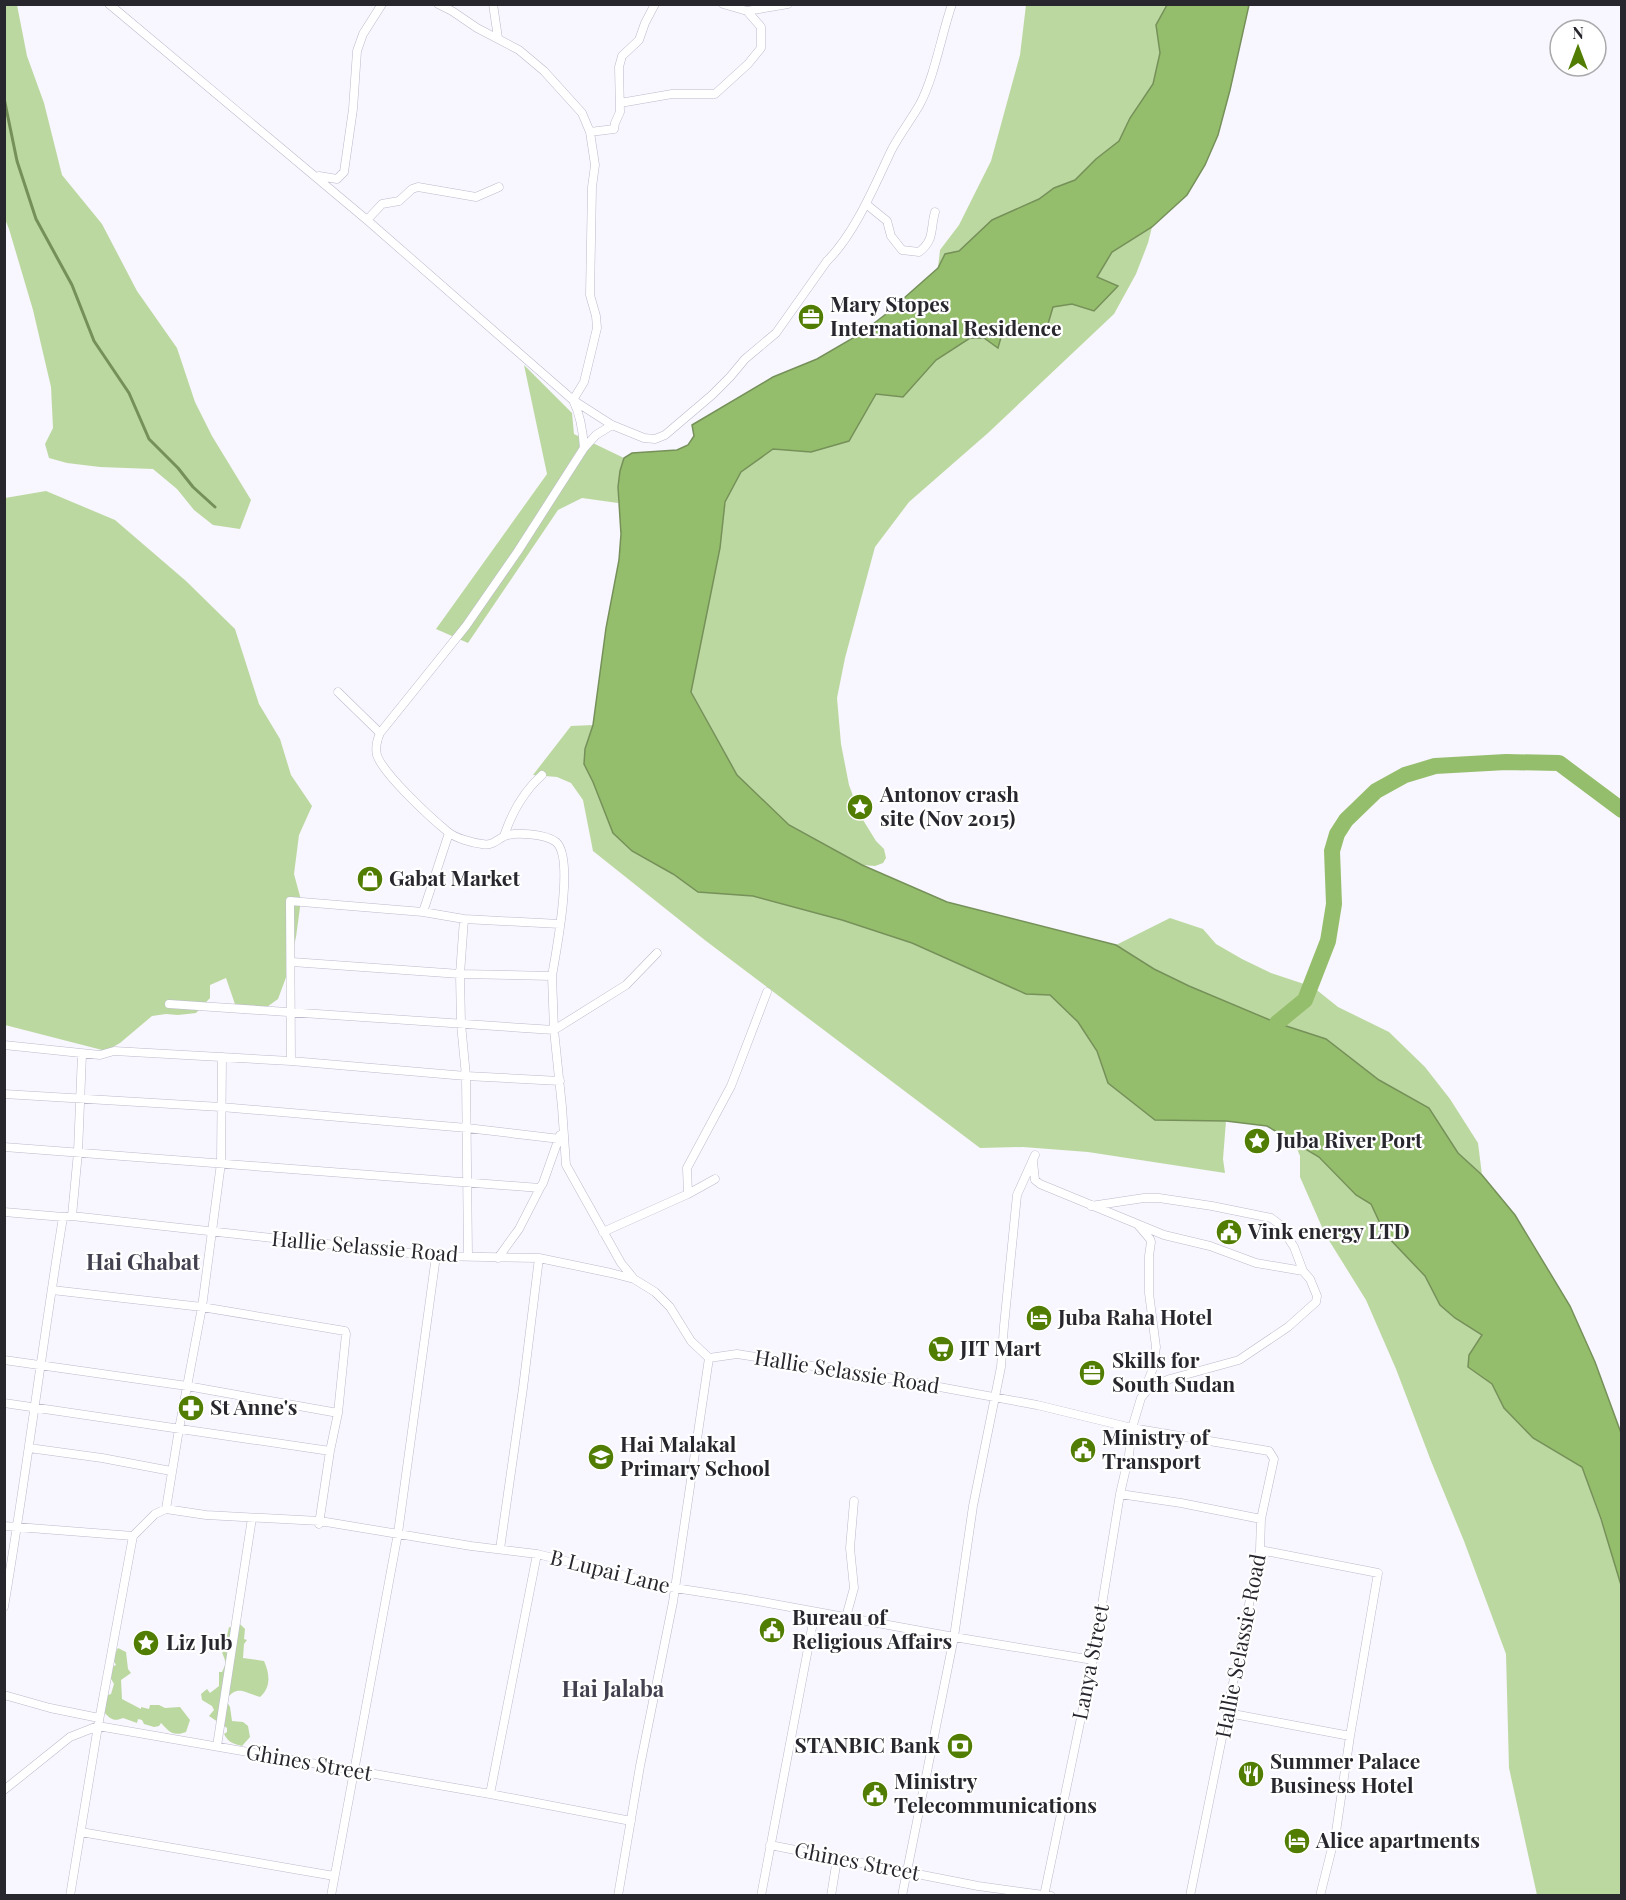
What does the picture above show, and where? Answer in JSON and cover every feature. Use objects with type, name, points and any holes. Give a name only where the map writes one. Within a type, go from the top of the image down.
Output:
[{"type":"street","points":[[109,4],[315,175],[573,400],[612,425],[644,438],[655,439],[665,435],[685,419],[730,377],[745,359],[776,333],[827,261],[837,252],[866,204],[892,150],[920,104],[952,4]]},
{"type":"street","points":[[315,175],[337,179],[345,172],[357,51],[363,34],[382,4]]},
{"type":"street","points":[[438,4],[519,50],[544,71],[582,113],[590,132],[594,165],[590,295],[597,328],[584,382],[573,400]]},
{"type":"street","points":[[493,4],[498,38]]},
{"type":"street","points":[[590,132],[614,129],[620,112],[619,67],[622,56],[639,40],[655,4]]},
{"type":"street","points":[[723,4],[747,11],[788,4]]},
{"type":"street","points":[[620,103],[672,94],[715,94],[748,64],[761,48],[761,27],[747,11]]},
{"type":"street","points":[[367,220],[382,204],[399,201],[412,189],[418,187],[476,197],[499,187]]},
{"type":"street","points":[[866,204],[887,221],[891,236],[902,250],[919,252],[926,247],[933,232],[935,212]]},
{"type":"street","points":[[573,400],[579,412],[584,448]]},
{"type":"street","points":[[542,775],[531,785],[517,805],[504,836],[488,845],[478,844],[449,833],[405,792],[380,762],[376,752],[376,741],[466,626],[518,551],[584,448],[596,435],[612,425]]},
{"type":"street","points":[[338,692],[380,733]]},
{"type":"street","points":[[423,912],[449,833]]},
{"type":"street","points":[[504,836],[524,834],[542,836],[556,842],[561,850],[564,863],[564,905],[552,976],[554,1030],[566,1165],[621,1263],[634,1279]]},
{"type":"street","points":[[291,1061],[290,901],[423,912],[464,919],[560,924]]},
{"type":"street","points":[[464,919],[460,974],[461,1024],[466,1076],[468,1256]]},
{"type":"street","points":[[169,1004],[554,1030],[626,985],[657,953]]},
{"type":"street","points":[[292,962],[460,974],[552,976]]},
{"type":"street","points":[[688,1194],[687,1168],[731,1086],[767,992]]},
{"type":"street","points":[[4,1045],[82,1054],[100,1055],[114,1050],[560,1081]]},
{"type":"street","points":[[4,1607],[18,1527],[52,1290],[68,1217],[78,1152],[82,1054]]},
{"type":"street","points":[[70,1896],[98,1722],[133,1536],[155,1514],[166,1509],[202,1307],[221,1163],[222,1057]]},
{"type":"street","points":[[4,1094],[221,1107],[467,1128],[560,1139]]},
{"type":"street","points":[[498,1258],[519,1229],[543,1183],[560,1139],[562,1107]]},
{"type":"street","points":[[4,1147],[540,1188]]},
{"type":"street","points":[[902,1896],[954,1637],[973,1506],[1001,1367],[1017,1195],[1035,1155],[1033,1164],[1035,1180],[1040,1184],[1164,1234],[1210,1246],[1256,1263],[1303,1271]]},
{"type":"street","points":[[603,1232],[688,1194],[715,1179]]},
{"type":"street","points":[[1091,1206],[1159,1198],[1271,1218],[1279,1224],[1294,1247],[1303,1271],[1316,1291],[1316,1302],[1269,1341],[1239,1360],[1170,1379],[1149,1388],[1143,1394]]},
{"type":"street","name":"Hallie Selassie Road","points":[[4,1212],[436,1256],[539,1258],[634,1279],[655,1292],[669,1307],[691,1341],[709,1358],[737,1354],[994,1397],[1132,1428],[1269,1451],[1274,1459],[1261,1519],[1260,1550],[1190,1896]]},
{"type":"street","name":"Lanya Street","points":[[1046,1895],[1093,1660],[1132,1428],[1152,1368],[1156,1347],[1149,1293],[1151,1242],[1137,1224]]},
{"type":"street","points":[[331,1896],[398,1533],[436,1256]]},
{"type":"street","points":[[500,1549],[539,1258]]},
{"type":"street","points":[[52,1290],[202,1307],[345,1331],[338,1413],[319,1524],[320,1521]]},
{"type":"street","points":[[618,1896],[675,1588],[709,1358]]},
{"type":"street","points":[[4,1360],[187,1386],[338,1413]]},
{"type":"street","points":[[4,1403],[330,1451]]},
{"type":"street","points":[[29,1448],[102,1458],[171,1471]]},
{"type":"street","points":[[1120,1494],[1182,1503],[1261,1519]]},
{"type":"street","points":[[846,1617],[854,1588],[850,1548],[854,1501]]},
{"type":"street","name":"B Lupai Lane","points":[[166,1509],[206,1515],[320,1521],[471,1546],[537,1554],[675,1588],[1093,1660]]},
{"type":"street","points":[[217,1746],[252,1518]]},
{"type":"street","points":[[4,1526],[133,1536]]},
{"type":"street","points":[[1260,1550],[1377,1573],[1336,1832],[1320,1896]]},
{"type":"street","points":[[490,1794],[537,1554]]},
{"type":"street","points":[[761,1896],[815,1612]]},
{"type":"street","name":"Ghines Street","points":[[4,1695],[98,1722],[217,1746],[631,1821]]},
{"type":"street","points":[[1227,1713],[1350,1736]]},
{"type":"street","points":[[4,1790],[70,1737],[98,1722]]},
{"type":"street","points":[[81,1832],[334,1876]]},
{"type":"street","name":"Ghines Street","points":[[770,1845],[906,1873],[1046,1895]]},
{"type":"street","points":[[831,1896],[837,1859]]},
{"type":"shaded area","points":[[5,4],[17,5],[27,56],[44,103],[62,175],[102,224],[137,291],[177,348],[195,402],[212,436],[251,500],[240,529],[213,525],[194,510],[177,489],[153,469],[100,467],[49,458],[45,444],[53,428],[51,387],[33,310],[5,219]]},
{"type":"shaded area","points":[[1026,5],[1167,5],[1156,25],[1160,53],[1153,84],[1130,118],[1119,141],[1075,180],[1054,188],[1039,199],[993,220],[959,251],[945,254],[938,268],[940,250],[959,225],[991,161],[1020,55]]},
{"type":"shaded area","points":[[1167,5],[1249,5],[1218,135],[1205,165],[1187,195],[1152,227],[1112,252],[1097,277],[1118,286],[1094,311],[1072,304],[1053,307],[1048,324],[1026,328],[1016,322],[1003,330],[998,348],[984,338],[970,338],[936,360],[903,397],[876,394],[849,441],[811,452],[773,449],[741,472],[725,502],[720,548],[691,692],[737,775],[789,825],[862,865],[947,902],[1116,945],[1154,969],[1189,986],[1277,1023],[1326,1039],[1379,1080],[1429,1108],[1458,1153],[1482,1175],[1515,1215],[1570,1306],[1595,1362],[1621,1433],[1621,1585],[1582,1467],[1533,1438],[1504,1408],[1492,1384],[1468,1367],[1469,1355],[1482,1335],[1455,1318],[1440,1305],[1425,1276],[1385,1234],[1371,1204],[1356,1195],[1319,1157],[1267,1126],[1226,1121],[1155,1120],[1108,1083],[1097,1051],[1078,1022],[1050,995],[1026,994],[912,943],[842,920],[753,896],[698,892],[673,874],[632,851],[613,833],[584,764],[585,749],[593,725],[606,628],[619,560],[621,534],[618,487],[624,458],[632,453],[677,450],[688,445],[694,436],[692,425],[773,377],[817,359],[860,334],[938,268],[945,254],[959,251],[992,220],[1039,199],[1054,188],[1075,180],[1119,141],[1130,118],[1153,84],[1160,53],[1156,25]]},
{"type":"shaded area","points":[[1152,227],[1136,274],[1114,314],[988,433],[909,502],[875,547],[845,658],[837,698],[841,744],[849,785],[860,815],[876,841],[884,849],[886,858],[883,863],[875,866],[862,865],[789,825],[737,775],[691,691],[720,548],[725,502],[741,472],[773,449],[811,452],[848,441],[876,394],[903,397],[936,360],[970,338],[984,338],[1053,307],[1072,304],[1117,287],[1097,277],[1112,252]]},
{"type":"shaded area","points":[[524,365],[572,413],[574,434],[624,458],[620,471],[618,503],[582,498],[558,510],[468,643],[436,629],[547,474]]},
{"type":"shaded area","points":[[46,491],[115,520],[186,581],[235,629],[259,704],[280,739],[291,775],[312,806],[299,835],[294,874],[301,900],[288,972],[278,999],[260,1012],[237,1010],[226,978],[210,985],[210,998],[196,1013],[152,1016],[120,1043],[106,1051],[5,1025],[5,498]]},
{"type":"shaded area","points":[[593,725],[585,749],[584,765],[613,833],[698,892],[753,896],[842,920],[912,943],[1026,994],[1050,995],[1078,1022],[1097,1051],[1108,1083],[1155,1120],[1226,1121],[1223,1159],[1225,1173],[1088,1152],[1023,1147],[980,1148],[706,941],[593,851],[583,800],[571,783],[557,777],[533,775],[571,726]]},
{"type":"shaded area","points":[[1170,918],[1203,929],[1216,944],[1242,959],[1271,973],[1313,987],[1338,1007],[1389,1032],[1425,1067],[1450,1099],[1478,1143],[1482,1175],[1458,1153],[1429,1108],[1379,1080],[1326,1039],[1277,1023],[1189,986],[1154,969],[1116,945]]},
{"type":"shaded area","points":[[1295,1144],[1319,1157],[1356,1195],[1371,1204],[1385,1234],[1425,1276],[1440,1305],[1482,1336],[1469,1355],[1468,1367],[1492,1384],[1504,1408],[1533,1438],[1582,1467],[1616,1564],[1621,1585],[1621,1895],[1537,1895],[1509,1768],[1506,1654],[1396,1369],[1366,1300],[1325,1234],[1300,1177],[1300,1156]]},
{"type":"shaded area","points":[[238,1622],[245,1629],[244,1639],[247,1640],[244,1644],[243,1658],[264,1661],[268,1676],[268,1685],[260,1697],[238,1691],[226,1700],[230,1707],[232,1721],[243,1722],[248,1726],[250,1737],[242,1746],[229,1741],[224,1734],[227,1728],[209,1716],[214,1710],[202,1700],[201,1694],[207,1689],[210,1693],[219,1686],[219,1672],[222,1672],[226,1663],[219,1644],[226,1641],[229,1627],[232,1628]]},
{"type":"shaded area","points":[[118,1648],[126,1652],[128,1669],[131,1673],[121,1680],[122,1699],[141,1709],[141,1707],[149,1709],[150,1705],[165,1708],[180,1707],[190,1720],[186,1732],[174,1733],[161,1723],[154,1727],[138,1719],[137,1723],[123,1718],[115,1720],[104,1712],[108,1695],[111,1694],[114,1684],[110,1677],[112,1667],[116,1665],[112,1658]]},
{"type":"waterway","points":[[4,98],[17,161],[36,219],[72,285],[94,341],[129,393],[149,439],[193,487],[215,507]]},
{"type":"waterway","points":[[1277,1023],[1305,1000],[1328,941],[1334,904],[1332,851],[1337,834],[1346,820],[1376,791],[1405,775],[1435,766],[1506,762],[1559,763],[1622,810]]},
{"type":"place","name":"Mary Stopes International Residence","points":[[811,317]]},
{"type":"place","name":"Antonov crash site (Nov 2015)","points":[[860,807]]},
{"type":"place","name":"Gabat Market","points":[[370,879]]},
{"type":"place","name":"Juba River Port","points":[[1257,1141]]},
{"type":"place","name":"Vink energy LTD","points":[[1229,1232]]},
{"type":"place","name":"Juba Raha Hotel","points":[[1039,1318]]},
{"type":"place","name":"JIT Mart","points":[[941,1349]]},
{"type":"place","name":"Skills for South Sudan","points":[[1092,1373]]},
{"type":"place","name":"St Anne's","points":[[191,1408]]},
{"type":"place","name":"Ministry of Transport","points":[[1083,1450]]},
{"type":"place","name":"Hai Malakal Primary School","points":[[601,1457]]},
{"type":"place","name":"Bureau of Religious Affairs","points":[[772,1630]]},
{"type":"place","name":"Liz Jub","points":[[146,1643]]},
{"type":"place","name":"STANBIC Bank","points":[[960,1746]]},
{"type":"place","name":"Summer Palace Business Hotel","points":[[1251,1774]]},
{"type":"place","name":"Ministry Telecommunications","points":[[875,1794]]},
{"type":"place","name":"Alice apartments","points":[[1297,1841]]},
{"type":"district","name":"Hai Ghabat","points":[[143,1262]]},
{"type":"district","name":"Hai Jalaba","points":[[613,1689]]}]
